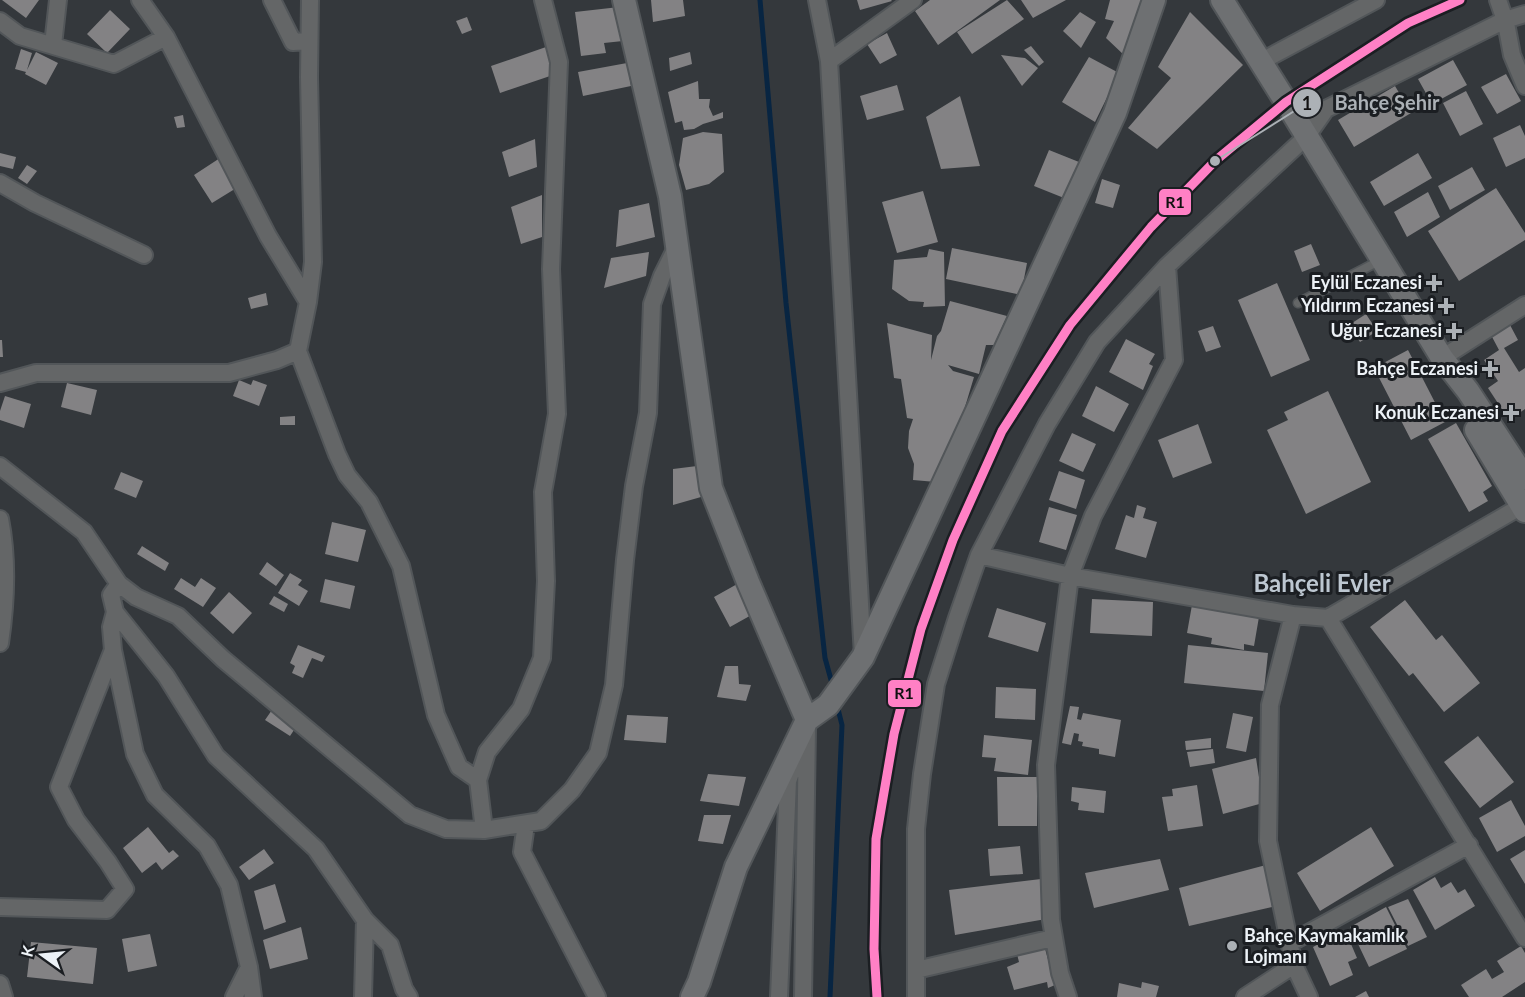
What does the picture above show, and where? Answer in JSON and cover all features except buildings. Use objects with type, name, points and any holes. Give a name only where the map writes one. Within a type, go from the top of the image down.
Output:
[{"type":"street","points":[[53,45],[58,0]]},
{"type":"street","points":[[140,0],[166,38],[268,236],[308,302]]},
{"type":"street","points":[[272,0],[293,42],[309,41]]},
{"type":"street","points":[[310,0],[313,262],[298,351],[336,454],[347,475],[369,502],[402,566],[436,715],[459,767],[478,780]]},
{"type":"street","points":[[484,830],[478,780],[487,752],[521,709],[542,658],[546,580],[543,492],[556,414],[551,268],[559,62],[543,0]]},
{"type":"street","points":[[624,0],[670,196],[711,489],[807,720],[803,997]]},
{"type":"street","points":[[817,0],[829,61],[859,663]]},
{"type":"street","points":[[829,61],[913,0]]},
{"type":"street","points":[[692,997],[699,982],[736,867],[807,720],[828,705],[859,663],[1115,113],[1154,0]]},
{"type":"street","points":[[1222,0],[1442,358],[1468,391],[1525,478]]},
{"type":"street","points":[[1260,63],[1376,0]]},
{"type":"street","points":[[1498,0],[1505,20],[1512,55],[1525,87]]},
{"type":"street","points":[[916,997],[916,829],[936,684],[979,555],[1047,424],[1097,342],[1167,266],[1307,136],[1326,109],[1505,20],[1525,14]]},
{"type":"street","points":[[0,21],[20,36],[114,64],[166,38]]},
{"type":"street","points":[[0,183],[35,203],[144,255]]},
{"type":"street","points":[[0,466],[84,532],[119,584],[136,597],[178,615],[223,659],[410,815],[446,829],[484,830],[541,821],[572,790],[598,753],[614,685],[624,560],[634,486],[648,413],[652,304],[662,276],[677,246]]},
{"type":"street","points":[[1068,997],[1059,973],[1049,900],[1046,765],[1070,576],[1093,516],[1174,360],[1167,266]]},
{"type":"street","points":[[1442,358],[1525,305]]},
{"type":"street","points":[[0,383],[36,373],[229,373],[277,360],[298,351]]},
{"type":"street","points":[[979,555],[1070,576],[1293,615],[1328,618],[1524,507],[1459,403],[1442,358]]},
{"type":"street","points":[[0,519],[4,542],[5,608],[0,643]]},
{"type":"street","points":[[119,584],[111,595],[115,612],[166,676],[216,756],[316,849],[365,920],[390,945],[404,989],[409,997]]},
{"type":"street","points":[[115,612],[111,627],[113,650],[135,754],[155,795],[207,846],[229,885],[249,967],[253,997]]},
{"type":"street","points":[[1293,615],[1270,705],[1268,841],[1294,965],[1309,997]]},
{"type":"street","points":[[1328,618],[1525,938]]},
{"type":"street","points":[[0,907],[107,910],[125,889],[76,820],[59,787],[113,650]]},
{"type":"street","points":[[779,997],[788,781],[807,720]]},
{"type":"street","points":[[526,824],[522,852],[597,997]]},
{"type":"street","points":[[1290,943],[1469,845]]},
{"type":"street","points":[[363,997],[365,920]]},
{"type":"street","points":[[916,970],[1053,938]]},
{"type":"street","points":[[1245,997],[1294,965]]},
{"type":"street","points":[[234,997],[249,967]]},
{"type":"street","points":[[0,984],[4,997]]},
{"type":"lane","points":[[1298,303],[1381,260]]},
{"type":"waterway","points":[[760,0],[786,303],[825,658],[833,687]]},
{"type":"waterway","points":[[830,997],[842,725],[837,705]]},
{"type":"transit line","name":"R1","points":[[877,997],[874,949],[876,839],[894,734],[921,629],[953,540],[1002,431],[1070,325],[1151,227],[1215,161],[1286,102],[1408,23],[1460,0]]},
{"type":"place","name":"Bahçe Şehir","points":[[1215,161]]},
{"type":"place","name":"Eylül Eczanesi","points":[[1434,283]]},
{"type":"place","name":"Yıldırım Eczanesi","points":[[1446,306]]},
{"type":"place","name":"Uğur Eczanesi","points":[[1454,331]]},
{"type":"place","name":"Bahçe Eczanesi","points":[[1490,369]]},
{"type":"place","name":"Konuk Eczanesi","points":[[1511,413]]},
{"type":"place","name":"Bahçe Kaymakamlık Lojmanı","points":[[1232,946]]},
{"type":"district","name":"Bahçeli Evler","points":[[1322,584]]}]
